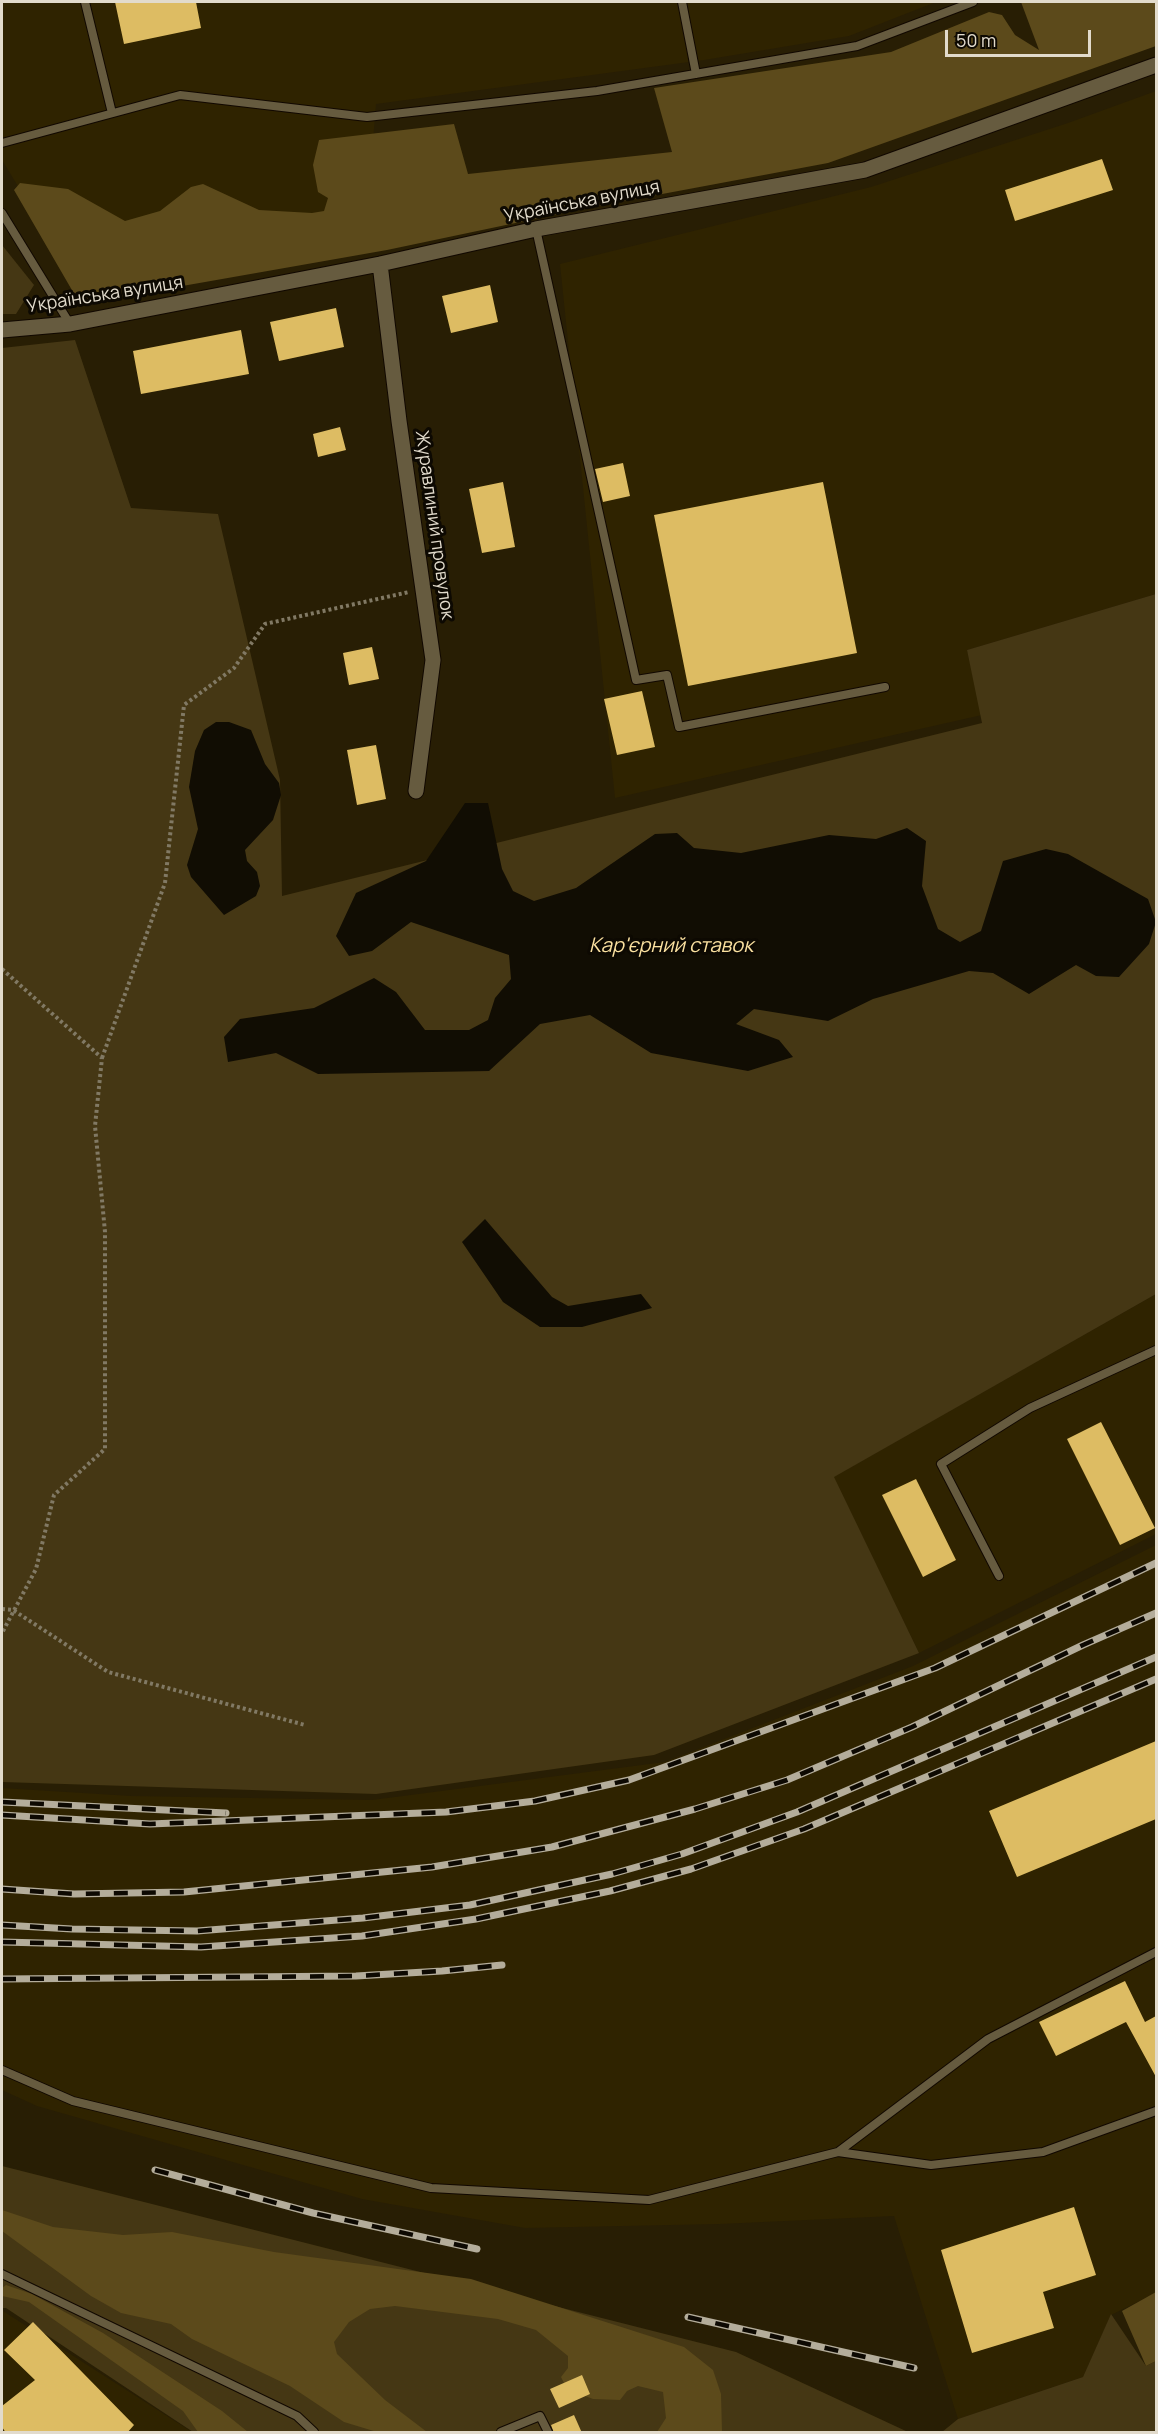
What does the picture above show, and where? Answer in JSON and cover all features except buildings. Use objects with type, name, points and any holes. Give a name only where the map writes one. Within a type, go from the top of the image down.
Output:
[{"type":"street","name":"Українська вулиця","points":[[2,330],[70,324],[380,264],[536,229],[865,170],[1156,65]]},
{"type":"street","name":"Журавлиний провулок","points":[[380,264],[399,422],[433,660],[416,791]]},
{"type":"lane","points":[[86,2],[112,113]]},
{"type":"lane","points":[[682,2],[696,74]]},
{"type":"lane","points":[[2,142],[180,95],[367,117],[597,91],[857,46],[973,2]]},
{"type":"lane","points":[[2,213],[70,324]]},
{"type":"lane","points":[[536,229],[636,680],[667,675],[679,728],[885,687]]},
{"type":"lane","points":[[999,1576],[941,1464],[1030,1408],[1156,1350]]},
{"type":"lane","points":[[838,2152],[988,2039],[1156,1952]]},
{"type":"lane","points":[[2,2070],[73,2101],[431,2188],[650,2200],[838,2152],[931,2165],[1043,2152],[1156,2112]]},
{"type":"lane","points":[[2,2274],[297,2416],[314,2433]]},
{"type":"lane","points":[[501,2433],[540,2416],[548,2433]]},
{"type":"path","points":[[2,1633],[36,1569],[54,1495],[105,1449],[105,1232],[95,1126],[102,1058],[165,883],[184,705],[234,668],[265,624],[424,589]]},
{"type":"path","points":[[2,969],[102,1058]]},
{"type":"path","points":[[2,1609],[13,1611],[108,1672],[305,1725]]},
{"type":"shaded area","points":[[2,2],[936,2],[849,36],[704,60],[376,104],[365,240],[84,295],[2,160]]},
{"type":"shaded area","points":[[1021,2],[1156,2],[1156,46],[828,163],[582,209],[387,250],[80,304],[14,190],[20,183],[68,189],[125,221],[160,211],[191,187],[203,184],[259,210],[312,213],[324,211],[328,198],[318,192],[313,165],[319,140],[454,124],[468,174],[672,152],[654,88],[891,52],[989,12],[1002,15],[1015,35],[1039,50]]},
{"type":"shaded area","points":[[1156,91],[1156,594],[967,650],[982,715],[615,798],[560,264],[871,187],[1068,123]]},
{"type":"shaded area","points":[[2,245],[34,285],[16,314],[2,314]]},
{"type":"shaded area","points":[[75,340],[131,508],[218,514],[280,780],[282,896],[982,723],[967,650],[1156,594],[1156,1294],[834,1477],[919,1653],[654,1755],[376,1794],[2,1782],[2,348]]},
{"type":"shaded area","points":[[1156,1294],[1156,1534],[919,1653],[833,1477]]},
{"type":"shaded area","points":[[1156,1545],[1156,2293],[1111,2315],[1083,2377],[958,2419],[894,2216],[720,2224],[525,2228],[362,2199],[37,2106],[2,2090],[2,1788],[131,1796],[372,1800],[665,1762],[913,1666]]},
{"type":"shaded area","points":[[2,2166],[736,2352],[908,2432],[193,2432],[6,2308],[2,2308]]},
{"type":"shaded area","points":[[2,2210],[53,2227],[123,2235],[172,2232],[274,2252],[471,2279],[684,2347],[713,2370],[721,2394],[722,2432],[657,2432],[666,2418],[663,2392],[638,2386],[627,2391],[620,2400],[593,2399],[567,2389],[561,2377],[568,2368],[568,2356],[536,2330],[498,2319],[395,2306],[370,2309],[349,2322],[334,2342],[337,2354],[385,2400],[427,2432],[377,2432],[344,2422],[290,2386],[192,2339],[171,2324],[121,2313],[91,2296],[2,2231]]},
{"type":"shaded area","points":[[6,2285],[32,2294],[103,2333],[222,2411],[248,2432],[198,2432],[183,2411],[29,2302],[2,2296],[2,2288]]},
{"type":"shaded area","points":[[1156,2292],[1156,2361],[1146,2366],[1122,2311]]},
{"type":"shaded area","points":[[3,2311],[192,2432],[2,2432]]},
{"type":"shaded area","points":[[1111,2314],[1146,2366],[1156,2361],[1156,2432],[942,2432],[958,2419],[1083,2377]]},
{"type":"water","points":[[216,722],[229,722],[251,730],[265,764],[279,783],[281,795],[273,820],[245,850],[247,861],[257,872],[260,886],[256,896],[224,915],[191,877],[187,865],[198,829],[189,787],[195,751],[204,730]]},
{"type":"water","name":"Кар'єрний ставок","points":[[465,803],[488,803],[502,869],[513,891],[534,901],[576,888],[655,834],[677,833],[694,848],[741,853],[829,835],[876,839],[907,828],[926,841],[922,886],[938,929],[960,942],[981,931],[1003,861],[1046,849],[1068,854],[1148,899],[1156,922],[1149,944],[1119,977],[1096,976],[1076,965],[1029,994],[993,973],[969,971],[873,999],[828,1021],[754,1009],[736,1024],[779,1040],[793,1057],[748,1071],[651,1053],[590,1015],[540,1024],[489,1071],[318,1074],[276,1053],[228,1062],[224,1037],[240,1019],[314,1008],[374,978],[396,992],[425,1030],[469,1030],[488,1020],[495,998],[511,979],[509,955],[411,922],[372,951],[349,956],[336,936],[356,893],[426,861]]},
{"type":"water","points":[[485,1219],[552,1297],[568,1306],[641,1294],[652,1308],[582,1327],[540,1327],[503,1302],[462,1242]]},
{"type":"railway","points":[[2,1815],[150,1824],[446,1812],[535,1801],[629,1780],[935,1668],[1156,1563]]},
{"type":"railway","points":[[2,1889],[74,1894],[184,1892],[432,1867],[552,1847],[695,1809],[787,1780],[912,1727],[1083,1645],[1156,1613]]},
{"type":"railway","points":[[2,1925],[72,1929],[197,1931],[363,1918],[470,1905],[612,1874],[682,1854],[797,1812],[1156,1657]]},
{"type":"railway","points":[[2,1942],[201,1947],[362,1936],[476,1919],[610,1891],[691,1869],[804,1829],[1156,1679]]},
{"type":"railway","points":[[2,1802],[226,1813]]},
{"type":"railway","points":[[2,1979],[356,1976],[502,1965]]},
{"type":"railway","points":[[155,2170],[313,2213],[477,2249]]},
{"type":"railway","points":[[688,2317],[914,2368]]}]
